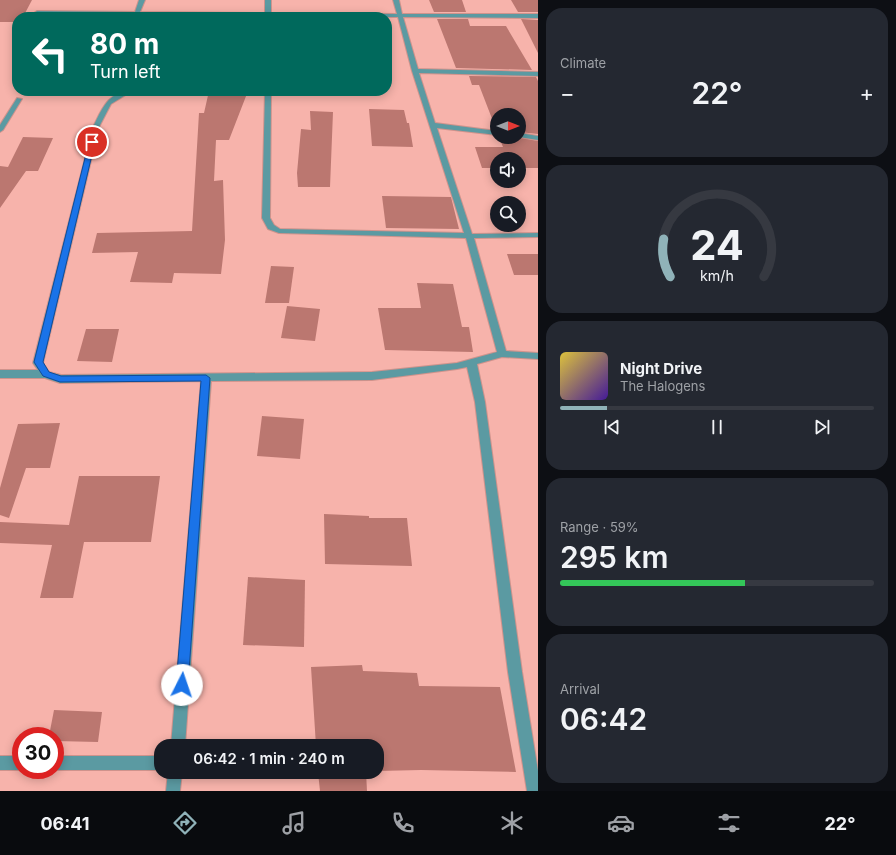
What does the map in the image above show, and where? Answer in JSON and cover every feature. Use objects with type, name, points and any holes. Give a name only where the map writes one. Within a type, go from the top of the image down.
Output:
[{"type":"street","points":[[138,12],[142,0]]},
{"type":"street","points":[[268,0],[268,12]]},
{"type":"street","points":[[396,0],[401,14],[415,71],[469,236],[502,354]]},
{"type":"street","points":[[392,14],[538,16]]},
{"type":"street","points":[[415,71],[538,74]]},
{"type":"street","points":[[46,374],[38,362],[96,127],[108,103],[120,96]]},
{"type":"street","points":[[268,96],[266,218],[271,227],[279,231],[469,236],[538,235]]},
{"type":"street","points":[[0,130],[20,99]]},
{"type":"street","points":[[433,125],[490,132]]},
{"type":"street","points":[[526,136],[538,138]]},
{"type":"street","points":[[0,374],[46,374],[60,379],[372,376],[457,366],[471,361],[502,354],[538,356]]},
{"type":"street","points":[[471,361],[480,402],[515,672],[534,791]]},
{"type":"street","points":[[179,739],[206,378]]},
{"type":"street","points":[[0,763],[12,763]]},
{"type":"street","points":[[64,763],[154,763]]},
{"type":"street","points":[[173,791],[174,779]]},
{"type":"building","points":[[0,0],[32,0],[26,12],[12,12],[12,22],[0,22]]},
{"type":"building","points":[[429,0],[462,0],[466,12],[434,12]]},
{"type":"building","points":[[511,0],[538,0],[538,12],[518,12]]},
{"type":"building","points":[[437,19],[468,19],[470,26],[506,26],[532,70],[456,68]]},
{"type":"building","points":[[521,19],[538,20],[538,53]]},
{"type":"building","points":[[469,76],[536,77],[538,81],[538,134],[526,133],[526,108],[490,108],[490,113],[479,85],[472,85]]},
{"type":"building","points":[[208,96],[246,96],[229,140],[216,140],[214,181],[223,180],[225,240],[221,274],[174,273],[172,283],[130,282],[138,252],[92,253],[97,233],[192,231],[199,113],[204,113]]},
{"type":"building","points":[[369,109],[404,110],[407,123],[409,123],[413,147],[372,146]]},
{"type":"building","points":[[310,111],[333,112],[330,187],[298,187],[297,173],[301,129],[311,130]]},
{"type":"building","points":[[23,137],[53,138],[38,171],[26,171],[0,208],[0,166],[8,167]]},
{"type":"building","points":[[526,139],[538,141],[538,168],[526,168],[526,152],[490,152],[490,168],[482,168],[475,147],[503,147],[502,144],[526,144]]},
{"type":"building","points":[[382,196],[451,197],[459,229],[386,228]]},
{"type":"building","points":[[507,254],[538,254],[538,275],[514,275]]},
{"type":"building","points":[[271,266],[294,267],[289,303],[265,303]]},
{"type":"building","points":[[417,283],[453,284],[462,327],[469,327],[473,352],[385,350],[378,308],[421,308]]},
{"type":"building","points":[[287,306],[320,309],[315,341],[281,338]]},
{"type":"building","points":[[86,329],[119,329],[112,362],[77,361]]},
{"type":"building","points":[[262,416],[304,419],[300,459],[257,456]]},
{"type":"building","points":[[60,423],[50,468],[26,468],[9,518],[0,515],[0,488],[18,424]]},
{"type":"building","points":[[79,476],[160,476],[151,542],[84,542],[73,598],[40,598],[52,545],[0,543],[0,522],[69,525]]},
{"type":"building","points":[[324,514],[369,516],[369,518],[407,518],[412,566],[325,564]]},
{"type":"building","points":[[248,577],[305,580],[304,647],[243,645]]},
{"type":"building","points":[[362,665],[363,671],[417,673],[419,686],[500,687],[516,772],[384,771],[384,739],[316,739],[311,667]]},
{"type":"building","points":[[54,710],[102,712],[98,742],[64,741],[64,727],[51,727]]},
{"type":"building","points":[[319,779],[366,779],[367,791],[320,791]]},
{"type":"route","points":[[92,142],[38,362],[46,374],[60,379],[206,378],[182,685]]}]
